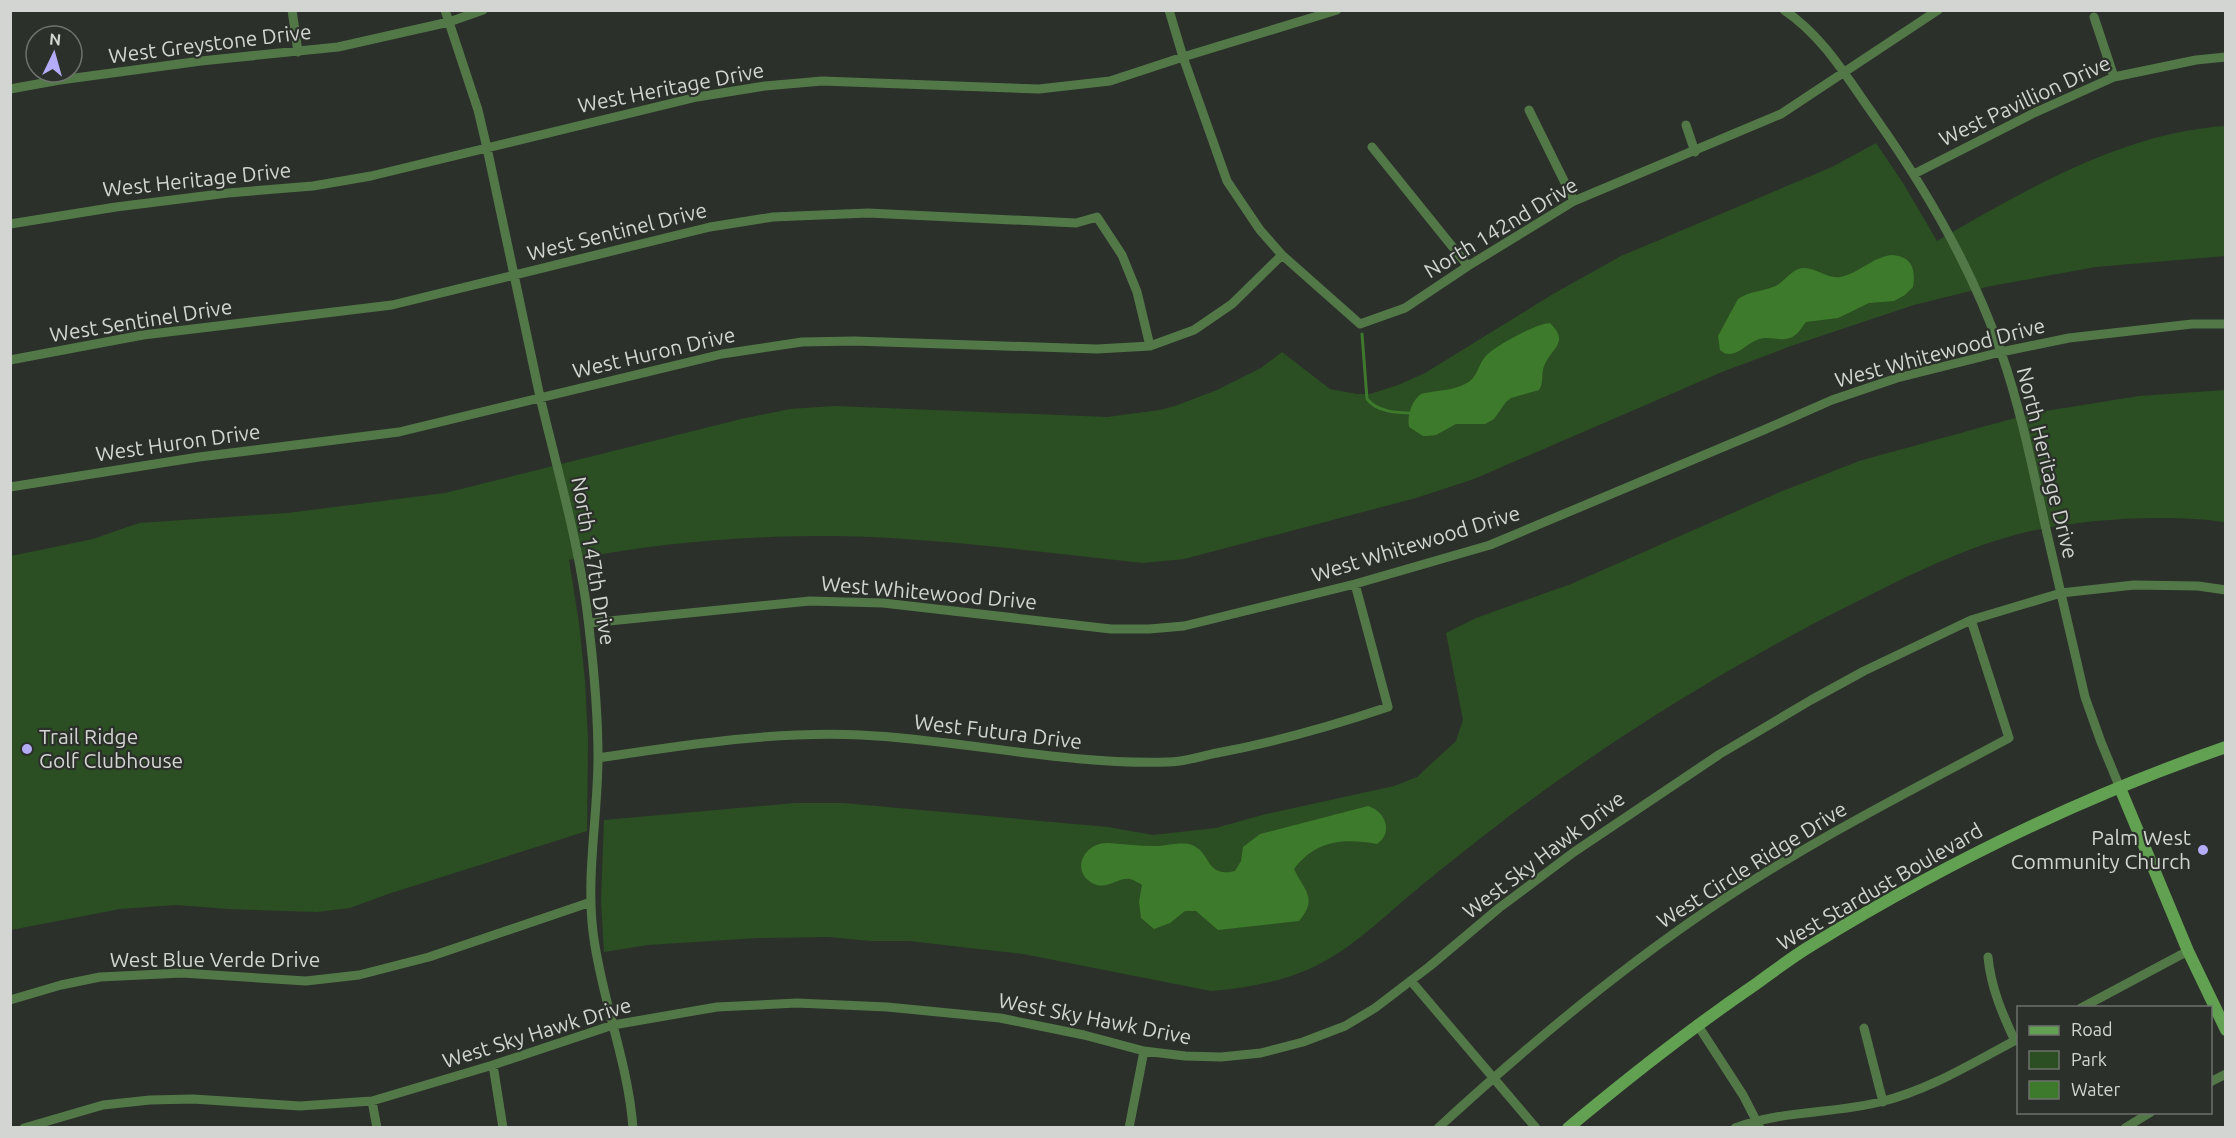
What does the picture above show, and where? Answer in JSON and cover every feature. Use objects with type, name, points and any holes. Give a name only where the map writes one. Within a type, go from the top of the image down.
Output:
[{"type":"street","points":[[292,10],[297,52]]},
{"type":"street","name":"North 147th Drive","points":[[445,10],[478,110],[487,148],[540,398],[578,560],[589,622],[596,695],[598,758],[591,903],[598,969],[631,1102],[633,1128]]},
{"type":"street","name":"West Greystone Drive","points":[[10,89],[201,61],[338,47],[449,22],[483,10]]},
{"type":"street","points":[[1169,10],[1227,182],[1260,230],[1282,255]]},
{"type":"street","name":"West Heritage Drive","points":[[10,224],[116,207],[228,193],[314,186],[371,176],[698,97],[765,86],[822,81],[1039,89],[1110,81],[1313,14],[1337,10]]},
{"type":"street","points":[[1784,10],[1814,35],[1843,72]]},
{"type":"street","name":"North 142nd Drive","points":[[1282,255],[1360,324],[1405,308],[1574,201],[1781,114],[1938,10]]},
{"type":"street","points":[[2094,17],[2114,77]]},
{"type":"street","name":"West Pavillion Drive","points":[[1914,174],[2031,114],[2114,77],[2196,60],[2226,57]]},
{"type":"street","name":"North Heritage Drive","points":[[1843,72],[1914,174],[1955,247],[2001,352],[2020,416],[2085,697],[2120,788]]},
{"type":"street","points":[[1529,110],[1574,201]]},
{"type":"street","points":[[1686,125],[1695,152]]},
{"type":"street","points":[[1372,147],[1468,266]]},
{"type":"street","name":"West Sentinel Drive","points":[[10,360],[143,335],[392,305],[710,227],[773,217],[868,213],[1076,223],[1097,217],[1122,255],[1137,292],[1150,346]]},
{"type":"street","name":"West Huron Drive","points":[[10,487],[199,457],[399,432],[723,354],[802,342],[854,341],[1097,349],[1150,346],[1194,330],[1232,304],[1282,255]]},
{"type":"street","name":"West Whitewood Drive","points":[[589,622],[810,601],[883,603],[1111,628],[1149,629],[1184,626],[1355,584],[1490,545],[1832,400],[1896,378],[2069,338],[2193,324],[2226,324]]},
{"type":"street","name":"West Futura Drive","points":[[598,758],[685,745],[785,735],[861,735],[1096,762],[1171,762],[1249,747],[1343,723],[1388,707],[1355,584]]},
{"type":"street","name":"West Sky Hawk Drive","points":[[24,1128],[103,1105],[150,1100],[193,1099],[300,1107],[372,1101],[493,1065],[613,1025],[717,1007],[797,1003],[875,1006],[1000,1018],[1084,1035],[1144,1051],[1185,1056],[1221,1057],[1261,1053],[1304,1042],[1345,1026],[1375,1008],[1499,908],[1574,852],[1720,754],[1829,690],[1971,620],[2061,593],[2134,585],[2198,586],[2226,590]]},
{"type":"street","name":"West Circle Ridge Drive","points":[[1438,1128],[1493,1077],[1622,972],[1710,908],[1844,826],[2009,738],[1971,620]]},
{"type":"street","name":"West Stardust Boulevard","points":[[1568,1128],[1697,1024],[1811,945],[1958,862],[2120,788],[2226,747]]},
{"type":"street","points":[[2120,788],[2188,951],[2226,1030]]},
{"type":"street","name":"West Blue Verde Drive","points":[[10,1000],[100,977],[182,973],[306,981],[358,975],[429,957],[591,903]]},
{"type":"street","points":[[2084,1006],[2188,951]]},
{"type":"street","points":[[1735,1128],[1758,1124],[1786,1114],[1852,1108],[1883,1102],[1965,1069],[2017,1040],[1998,1005],[1990,980],[1988,957]]},
{"type":"street","points":[[1411,981],[1536,1128]]},
{"type":"street","points":[[1697,1024],[1758,1124]]},
{"type":"street","points":[[1864,1028],[1883,1102]]},
{"type":"street","points":[[1129,1128],[1144,1051]]},
{"type":"street","points":[[493,1065],[503,1128]]},
{"type":"street","points":[[2212,1081],[2226,1074]]},
{"type":"street","points":[[372,1101],[377,1128]]},
{"type":"street","points":[[2125,1128],[2149,1114]]},
{"type":"green space","points":[[2225,126],[2225,256],[2096,267],[1991,286],[1914,305],[1791,346],[1722,372],[1474,479],[1416,498],[1184,559],[1143,563],[922,540],[810,536],[688,543],[569,560],[585,681],[588,740],[587,831],[350,908],[317,912],[176,905],[120,909],[11,930],[11,556],[93,539],[139,523],[287,513],[445,493],[741,419],[790,409],[835,406],[1107,417],[1175,406],[1217,390],[1261,368],[1282,352],[1330,389],[1370,394],[1425,373],[1553,294],[1621,256],[1832,167],[1876,143],[1937,241],[2040,184],[2112,152],[2186,131]]},
{"type":"green space","points":[[2225,390],[2225,522],[2179,518],[2102,520],[2031,531],[1969,550],[1890,585],[1776,644],[1639,726],[1508,817],[1353,943],[1323,962],[1295,975],[1260,984],[1211,991],[1023,954],[909,941],[871,941],[828,937],[758,938],[648,945],[604,952],[601,901],[604,820],[795,803],[843,803],[1108,827],[1153,835],[1216,828],[1262,815],[1394,786],[1417,777],[1456,741],[1463,720],[1446,633],[1476,618],[1571,584],[1780,492],[1859,461],[2033,413],[2139,396]]},
{"type":"water","points":[[1891,255],[1904,258],[1913,269],[1913,287],[1905,295],[1894,301],[1869,303],[1838,318],[1806,322],[1790,338],[1761,339],[1730,354],[1720,350],[1718,336],[1738,299],[1742,296],[1769,289],[1799,269],[1809,268],[1840,277],[1853,273],[1877,259]]},
{"type":"water","points":[[1550,323],[1559,335],[1559,340],[1544,366],[1539,390],[1511,398],[1494,419],[1485,424],[1456,424],[1436,435],[1427,436],[1409,427],[1411,408],[1421,394],[1462,386],[1473,378],[1485,357],[1497,347],[1526,331]]},
{"type":"water","points":[[1368,806],[1379,812],[1385,822],[1385,834],[1377,844],[1353,841],[1331,843],[1312,852],[1294,869],[1309,901],[1299,921],[1218,930],[1196,911],[1185,911],[1170,923],[1154,929],[1141,918],[1139,902],[1142,885],[1132,879],[1108,885],[1094,884],[1086,879],[1082,872],[1081,865],[1087,852],[1100,844],[1109,843],[1155,846],[1188,844],[1203,853],[1213,868],[1218,871],[1235,871],[1241,861],[1243,847],[1260,834]]},
{"type":"waterway","points":[[1362,334],[1367,399],[1382,409],[1413,413]]},
{"type":"place","name":"Trail Ridge Golf Clubhouse","points":[[27,749]]},
{"type":"place","name":"Palm West Community Church","points":[[2203,850]]}]
